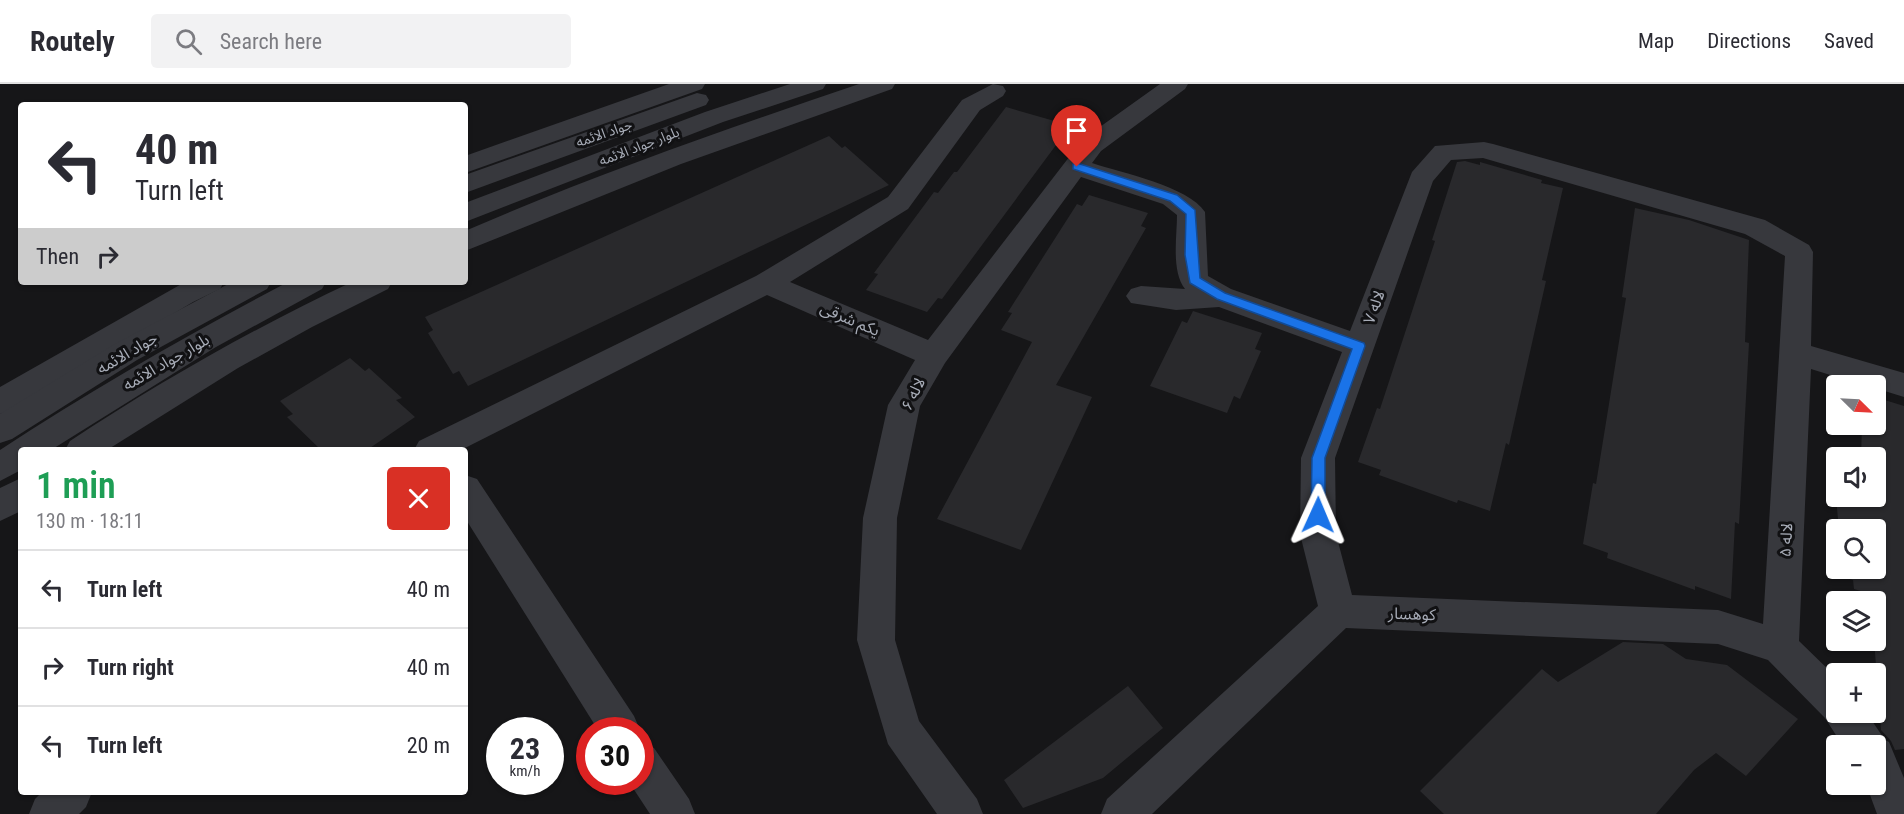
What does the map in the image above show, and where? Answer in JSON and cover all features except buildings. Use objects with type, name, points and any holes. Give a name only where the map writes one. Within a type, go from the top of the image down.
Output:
[{"type":"street","points":[[468,164],[693,84]]},
{"type":"street","name":"جواد الائمه","points":[[468,183],[744,84]]},
{"type":"street","name":"بلوار جواد الائمه","points":[[468,212],[714,117],[814,84]]},
{"type":"street","points":[[468,241],[504,224],[718,140],[883,84]]},
{"type":"street","name":"لاله ۶","points":[[960,813],[902,730],[876,640],[880,518],[904,405],[934,355],[1092,145],[1176,84]]},
{"type":"street","points":[[440,447],[766,283],[898,203],[971,105],[994,91]]},
{"type":"street","name":"لاله ۵","points":[[1420,178],[1444,152],[1484,150],[1755,227],[1799,252],[1796,353],[1780,647]]},
{"type":"street","points":[[1077,167],[1173,198],[1191,212],[1191,255],[1194,280],[1221,296],[1359,346]]},
{"type":"street","name":"لاله ۷","points":[[1338,612],[1318,534],[1318,458],[1420,178]]},
{"type":"street","name":"یکم شرقی","points":[[766,283],[934,355]]},
{"type":"street","points":[[0,402],[204,285]]},
{"type":"street","name":"جواد الائمه","points":[[0,430],[198,311],[251,285]]},
{"type":"street","name":"بلوار جواد الائمه","points":[[30,447],[78,415],[205,339],[306,285]]},
{"type":"street","points":[[87,447],[225,361],[326,306],[372,285]]},
{"type":"street","points":[[1141,296],[1176,300],[1221,296]]},
{"type":"street","points":[[1796,353],[1904,385]]},
{"type":"street","points":[[0,467],[18,455]]},
{"type":"street","points":[[0,507],[18,494]]},
{"type":"street","points":[[468,494],[612,717]]},
{"type":"street","points":[[1122,814],[1338,612]]},
{"type":"street","name":"کوهسار","points":[[1338,612],[1718,627],[1780,647]]},
{"type":"street","points":[[1780,647],[1826,694]]},
{"type":"street","points":[[654,783],[674,814]]},
{"type":"street","points":[[1886,784],[1898,814]]},
{"type":"street","points":[[51,814],[68,795]]},
{"type":"route","points":[[1077,167],[1173,198],[1191,212],[1191,255],[1194,280],[1221,296],[1359,346],[1318,458],[1318,515]]}]
